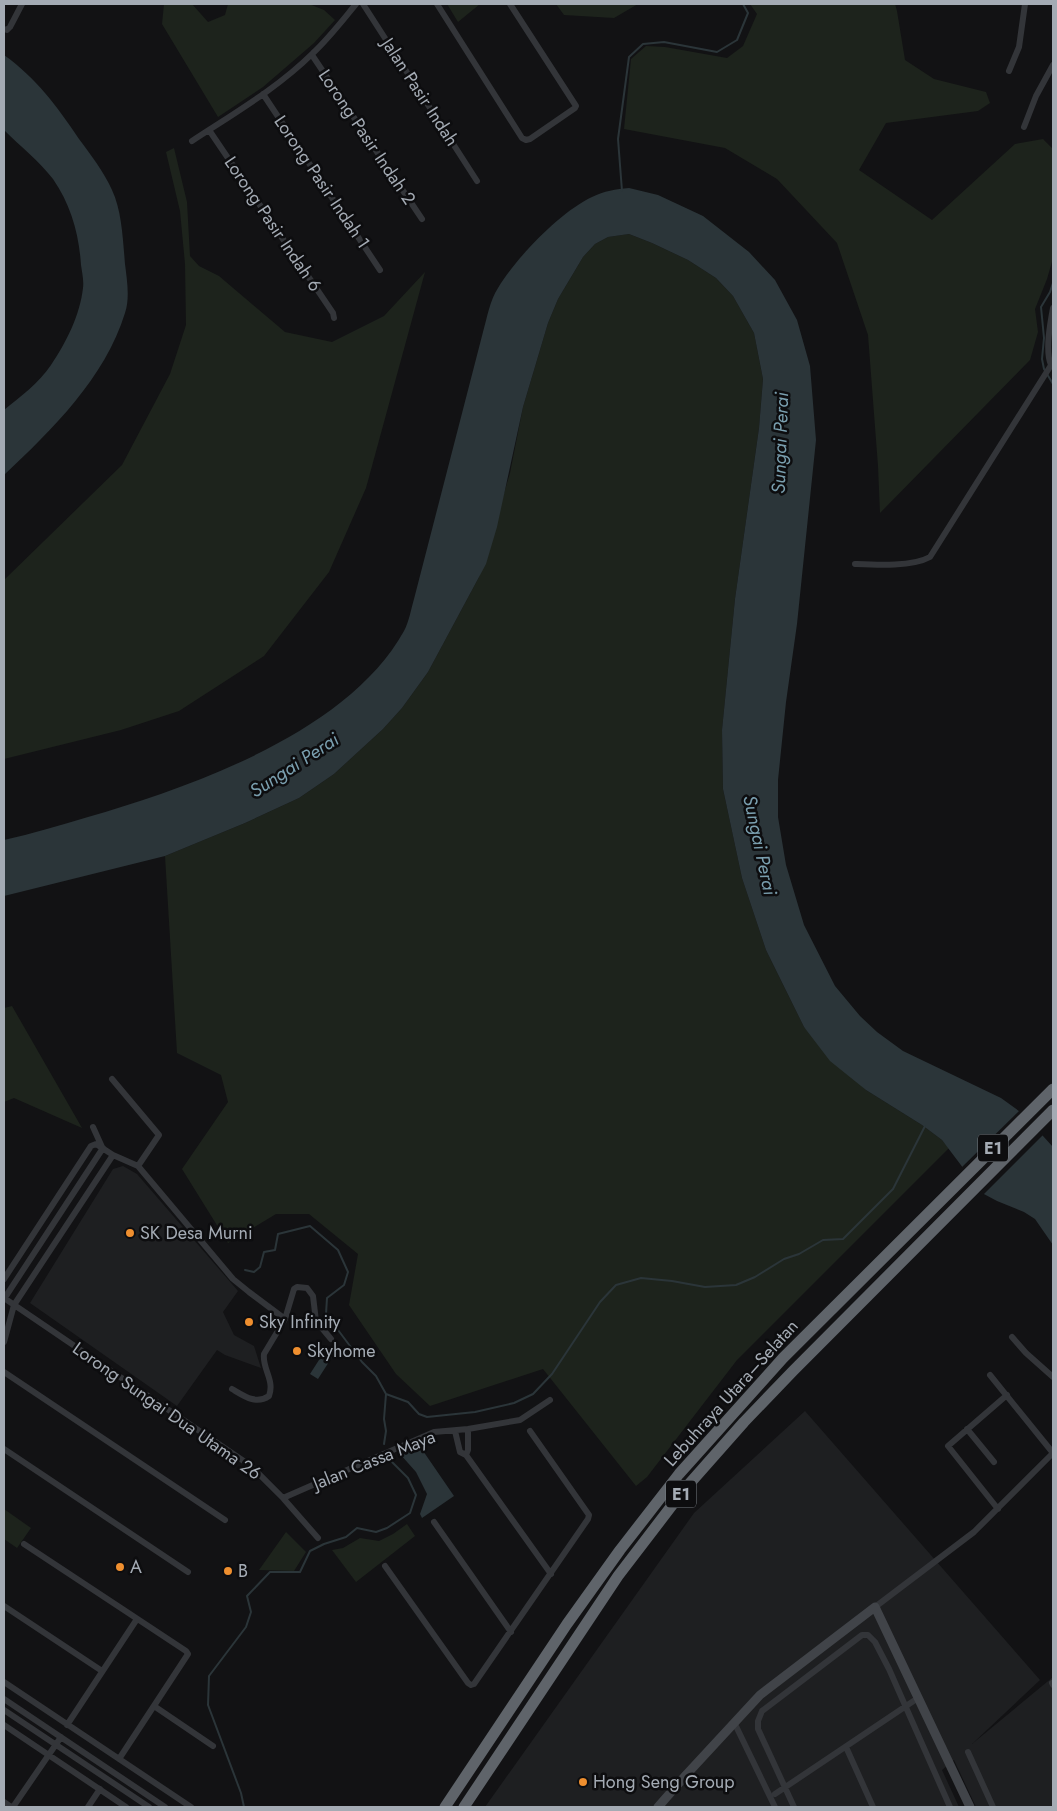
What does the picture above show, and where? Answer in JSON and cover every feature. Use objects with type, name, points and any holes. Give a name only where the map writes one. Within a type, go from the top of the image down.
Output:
[{"type":"highway","name":"Lebuhraya Utara–Selatan","points":[[445,1807],[566,1624],[679,1474],[783,1358],[1053,1089]]},
{"type":"highway","name":"Lebuhraya Utara–Selatan","points":[[464,1807],[618,1576],[683,1491],[793,1371],[1053,1110]]},
{"type":"main road","points":[[658,1807],[760,1694],[875,1607],[970,1807]]},
{"type":"street","points":[[4,29],[10,28],[22,4]]},
{"type":"street","points":[[192,142],[263,94],[312,54],[331,35],[356,4]]},
{"type":"street","name":"Jalan Pasir Indah","points":[[363,4],[476,181]]},
{"type":"street","points":[[437,4],[522,138],[526,140],[575,108],[575,103],[510,4]]},
{"type":"street","points":[[1009,71],[1019,47],[1025,4]]},
{"type":"street","name":"Lorong Pasir Indah 2","points":[[312,54],[422,219]]},
{"type":"street","points":[[1024,127],[1036,96],[1053,65]]},
{"type":"street","name":"Lorong Pasir Indah 1","points":[[263,94],[380,270]]},
{"type":"street","name":"Lorong Pasir Indah 6","points":[[209,130],[333,312],[334,318]]},
{"type":"street","points":[[855,564],[895,565],[922,561],[930,557],[1051,365],[1048,359],[1050,322],[1053,308]]},
{"type":"street","points":[[112,1078],[159,1135],[138,1166]]},
{"type":"street","points":[[93,1127],[103,1148]]},
{"type":"street","points":[[4,1279],[91,1146],[96,1144],[113,1155],[138,1166],[233,1279],[285,1319]]},
{"type":"street","points":[[4,1298],[103,1148]]},
{"type":"street","points":[[4,1342],[14,1305],[113,1155]]},
{"type":"street","points":[[232,1389],[252,1399],[264,1399],[269,1396],[272,1385],[263,1359],[264,1354],[285,1319],[294,1289],[297,1287],[307,1288],[313,1296],[316,1321],[331,1339]]},
{"type":"street","name":"Lorong Sungai Dua Utama 26","points":[[4,1298],[251,1466],[283,1498],[318,1538]]},
{"type":"street","points":[[1012,1337],[1026,1353],[1053,1377]]},
{"type":"street","points":[[4,1372],[225,1520]]},
{"type":"street","points":[[875,1607],[974,1532],[1053,1453],[990,1375]]},
{"type":"street","points":[[998,1508],[948,1446],[1007,1395]]},
{"type":"street","name":"Jalan Cassa Maya","points":[[283,1498],[434,1432],[456,1431],[520,1420],[550,1400]]},
{"type":"street","points":[[466,1455],[468,1450],[468,1429]]},
{"type":"street","points":[[967,1429],[994,1462]]},
{"type":"street","points":[[456,1431],[460,1452],[466,1455],[551,1574]]},
{"type":"street","points":[[384,1566],[471,1685],[474,1684],[551,1574],[589,1515],[530,1431]]},
{"type":"street","points":[[4,1449],[188,1572]]},
{"type":"street","points":[[434,1522],[511,1632]]},
{"type":"street","points":[[24,1544],[188,1654],[119,1759]]},
{"type":"street","points":[[4,1606],[102,1672]]},
{"type":"street","points":[[67,1725],[137,1618]]},
{"type":"street","points":[[794,1807],[758,1729],[758,1720],[762,1711],[862,1635],[868,1635],[875,1642],[906,1706],[950,1807]]},
{"type":"street","points":[[4,1682],[191,1807]]},
{"type":"street","points":[[4,1698],[165,1807]]},
{"type":"street","points":[[776,1794],[918,1698]]},
{"type":"street","points":[[154,1706],[213,1746]]},
{"type":"street","points":[[4,1710],[149,1807]]},
{"type":"street","points":[[734,1722],[775,1807]]},
{"type":"street","points":[[4,1725],[126,1807]]},
{"type":"street","points":[[4,1802],[12,1807],[61,1737]]},
{"type":"street","points":[[846,1747],[873,1807]]},
{"type":"street","points":[[968,1752],[994,1807]]},
{"type":"street","points":[[88,1807],[100,1790]]},
{"type":"shaded area","points":[[164,4],[192,4],[208,22],[225,15],[228,4],[309,4],[324,10],[335,20],[314,43],[263,87],[218,117],[162,24]]},
{"type":"shaded area","points":[[447,4],[480,4],[458,22]]},
{"type":"shaded area","points":[[556,4],[638,4],[614,18],[564,15]]},
{"type":"shaded area","points":[[750,4],[895,4],[905,60],[934,79],[986,92],[990,103],[978,111],[886,123],[859,170],[932,220],[1015,144],[1043,139],[1053,149],[1053,258],[1035,309],[1038,332],[1030,360],[880,513],[868,335],[837,243],[777,179],[725,148],[624,129],[631,59],[646,46],[665,47],[727,58],[743,46],[757,14]]},
{"type":"shaded area","points":[[174,148],[187,202],[190,256],[199,266],[219,276],[285,332],[332,342],[384,316],[425,272],[366,488],[329,572],[264,656],[179,711],[121,730],[4,759],[4,580],[122,465],[170,374],[186,325],[185,264],[180,211],[166,152]]},
{"type":"shaded area","points":[[629,234],[688,260],[716,278],[733,296],[754,333],[763,379],[759,428],[735,599],[722,730],[723,789],[742,878],[766,950],[804,1027],[866,1090],[922,1125],[942,1140],[949,1148],[737,1360],[647,1477],[636,1486],[543,1369],[430,1406],[396,1374],[349,1305],[358,1254],[309,1214],[276,1214],[228,1243],[182,1169],[228,1102],[221,1075],[177,1053],[165,856],[299,798],[334,774],[383,729],[402,708],[428,672],[479,577],[510,473],[523,407],[548,323],[558,299],[583,257],[595,244],[608,237]]},
{"type":"shaded area","points":[[12,1006],[82,1128],[14,1098],[4,1102],[4,1008]]},
{"type":"shaded area","name":"SK Desa Murni","points":[[123,1166],[137,1174],[238,1291],[223,1312],[234,1335],[254,1346],[261,1368],[225,1355],[217,1350],[177,1406],[30,1303],[113,1169]]},
{"type":"shaded area","points":[[805,1411],[1040,1680],[972,1744],[1053,1677],[1053,1807],[976,1807],[954,1760],[942,1770],[959,1807],[485,1807],[694,1513]]},
{"type":"shaded area","points":[[4,1509],[31,1528],[17,1548],[4,1539]]},
{"type":"shaded area","points":[[407,1524],[415,1536],[356,1582],[332,1550],[343,1548],[360,1538],[379,1541]]},
{"type":"shaded area","points":[[286,1532],[306,1552],[294,1571],[259,1570]]},
{"type":"water","points":[[4,55],[26,73],[54,104],[109,183],[120,217],[128,295],[127,307],[116,337],[91,381],[58,421],[4,475],[4,410],[35,384],[57,356],[76,318],[83,282],[76,231],[65,199],[48,172],[4,130]]},
{"type":"water","name":"Sungai Perai","points":[[629,188],[658,195],[703,216],[749,252],[775,280],[797,320],[810,366],[816,440],[797,624],[778,780],[778,817],[786,865],[804,925],[835,986],[860,1016],[877,1032],[903,1051],[1001,1098],[1023,1114],[1053,1147],[1053,1245],[1035,1219],[982,1193],[942,1140],[922,1125],[866,1090],[830,1061],[804,1027],[766,950],[742,878],[723,789],[722,730],[735,599],[759,428],[763,379],[754,333],[733,296],[716,278],[688,260],[629,234],[608,237],[595,244],[583,257],[558,299],[548,323],[523,407],[497,527],[486,564],[428,672],[402,708],[383,729],[334,774],[299,798],[245,823],[165,856],[4,896],[4,840],[129,805],[219,772],[264,751],[307,726],[346,698],[379,667],[404,631],[409,620],[487,315],[495,293],[527,250],[566,213],[597,195]]},
{"type":"water","points":[[326,1349],[334,1354],[318,1379],[310,1374]]},
{"type":"water","points":[[419,1445],[454,1496],[422,1518],[420,1514],[427,1494],[416,1472],[400,1454]]},
{"type":"pier","points":[[1021,1109],[1045,1133],[982,1196],[968,1184],[960,1169]]},
{"type":"waterway","points":[[622,191],[618,139],[629,57],[643,44],[664,42],[717,52],[737,40],[748,13],[743,4]]},
{"type":"waterway","points":[[1053,133],[1053,143]]},
{"type":"waterway","points":[[1053,283],[1041,307],[1044,338],[1042,359],[1044,369],[1053,384]]},
{"type":"waterway","points":[[245,1270],[254,1272],[260,1267],[264,1252],[275,1250],[278,1234],[310,1226],[338,1250],[348,1272],[344,1285],[327,1298],[326,1314],[362,1362],[376,1376],[386,1394],[408,1402],[419,1414],[427,1417],[475,1412],[514,1403],[533,1394],[552,1374],[600,1302],[616,1285],[641,1278],[705,1287],[736,1285],[755,1277],[784,1259],[799,1254],[823,1240],[843,1239],[893,1189],[925,1126]]},
{"type":"waterway","points":[[384,1444],[386,1394]]},
{"type":"waterway","points":[[244,1807],[241,1793],[208,1705],[209,1676],[246,1627],[251,1612],[247,1596],[270,1572],[300,1572],[310,1551],[346,1537],[357,1528],[376,1532],[387,1528],[410,1513],[416,1495],[408,1478],[391,1461]]},
{"type":"place","name":"SK Desa Murni","points":[[130,1233]]},
{"type":"place","name":"Sky Infinity","points":[[249,1322]]},
{"type":"place","name":"Skyhome","points":[[297,1351]]},
{"type":"place","name":"A","points":[[120,1567]]},
{"type":"place","name":"B","points":[[228,1571]]},
{"type":"place","name":"Hong Seng Group","points":[[583,1782]]}]
